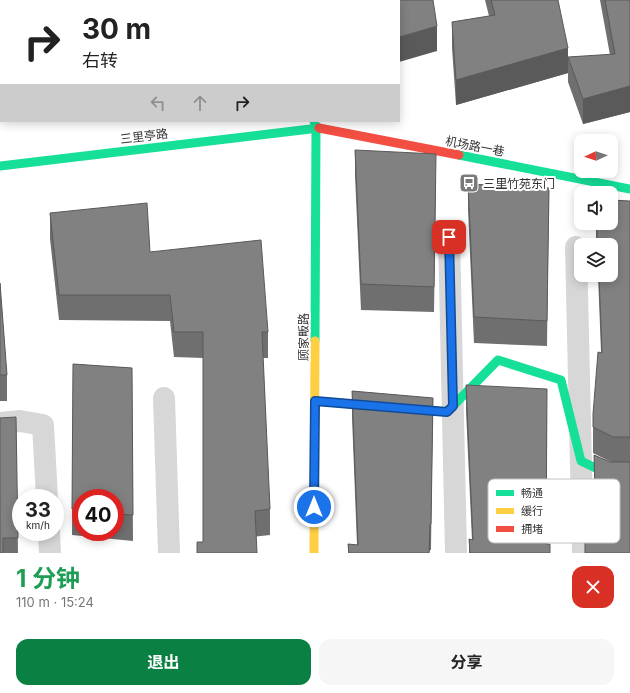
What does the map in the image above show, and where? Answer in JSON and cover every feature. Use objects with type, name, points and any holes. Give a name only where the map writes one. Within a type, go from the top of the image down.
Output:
[{"type":"street","name":"三里亭路","points":[[0,166],[315,124]]},
{"type":"street","name":"机场路一巷","points":[[315,124],[630,189]]},
{"type":"street","name":"顾家畈路","points":[[314,553],[315,124]]},
{"type":"street","points":[[449,237],[456,553]]},
{"type":"street","points":[[577,282],[581,479]]},
{"type":"street","points":[[315,401],[447,412],[498,360],[561,380],[581,461]]},
{"type":"street","points":[[164,398],[169,553]]},
{"type":"street","points":[[0,422],[20,421],[43,425],[47,489]]},
{"type":"street","points":[[581,461],[610,475],[630,475]]},
{"type":"street","points":[[49,541],[50,553]]},
{"type":"street","points":[[583,543],[583,553]]},
{"type":"building","points":[[400,0],[433,0],[437,26],[400,37]]},
{"type":"building","points":[[491,0],[558,0],[568,48],[456,80],[452,22],[495,15]]},
{"type":"building","points":[[605,0],[630,0],[630,86],[583,99],[568,57],[615,54]]},
{"type":"building","points":[[355,150],[436,154],[434,287],[361,284]]},
{"type":"building","points":[[468,184],[549,188],[547,321],[474,317]]},
{"type":"building","points":[[618,200],[630,201],[630,437],[613,437],[593,427],[598,352],[602,353],[599,282],[618,282],[618,238],[597,238],[597,230],[618,230]]},
{"type":"building","points":[[147,203],[150,252],[261,240],[268,332],[262,332],[270,509],[255,511],[257,553],[197,553],[197,542],[203,542],[203,332],[174,332],[170,295],[59,295],[50,213]]},
{"type":"building","points":[[0,283],[7,375],[0,375]]},
{"type":"building","points":[[73,364],[132,368],[133,515],[124,514],[124,489],[72,489]]},
{"type":"building","points":[[466,385],[547,389],[546,479],[488,479],[488,543],[546,543],[550,544],[550,553],[470,553],[469,539],[473,540]]},
{"type":"building","points":[[352,391],[433,398],[431,524],[429,553],[349,553],[348,544],[358,545]]},
{"type":"building","points":[[16,417],[17,489],[12,489],[12,538],[3,538],[3,553],[0,553],[0,418]]},
{"type":"building","points":[[594,455],[610,462],[630,462],[630,553],[585,553],[585,543],[620,543],[620,479],[595,479]]},
{"type":"traffic: fast","points":[[314,122],[316,127],[315,341]]},
{"type":"traffic: fast","points":[[0,166],[319,128]]},
{"type":"traffic: fast","points":[[459,155],[630,189]]},
{"type":"traffic: fast","points":[[315,401],[447,412],[498,360],[561,380],[581,461],[610,475],[630,475]]},
{"type":"traffic: slow","points":[[314,553],[315,341]]},
{"type":"traffic: jam","points":[[319,128],[459,155]]},
{"type":"place","name":"三里竹苑东门","points":[[469,183]]},
{"type":"route","points":[[314,507],[315,401],[447,412],[453,406],[449,237]]}]
